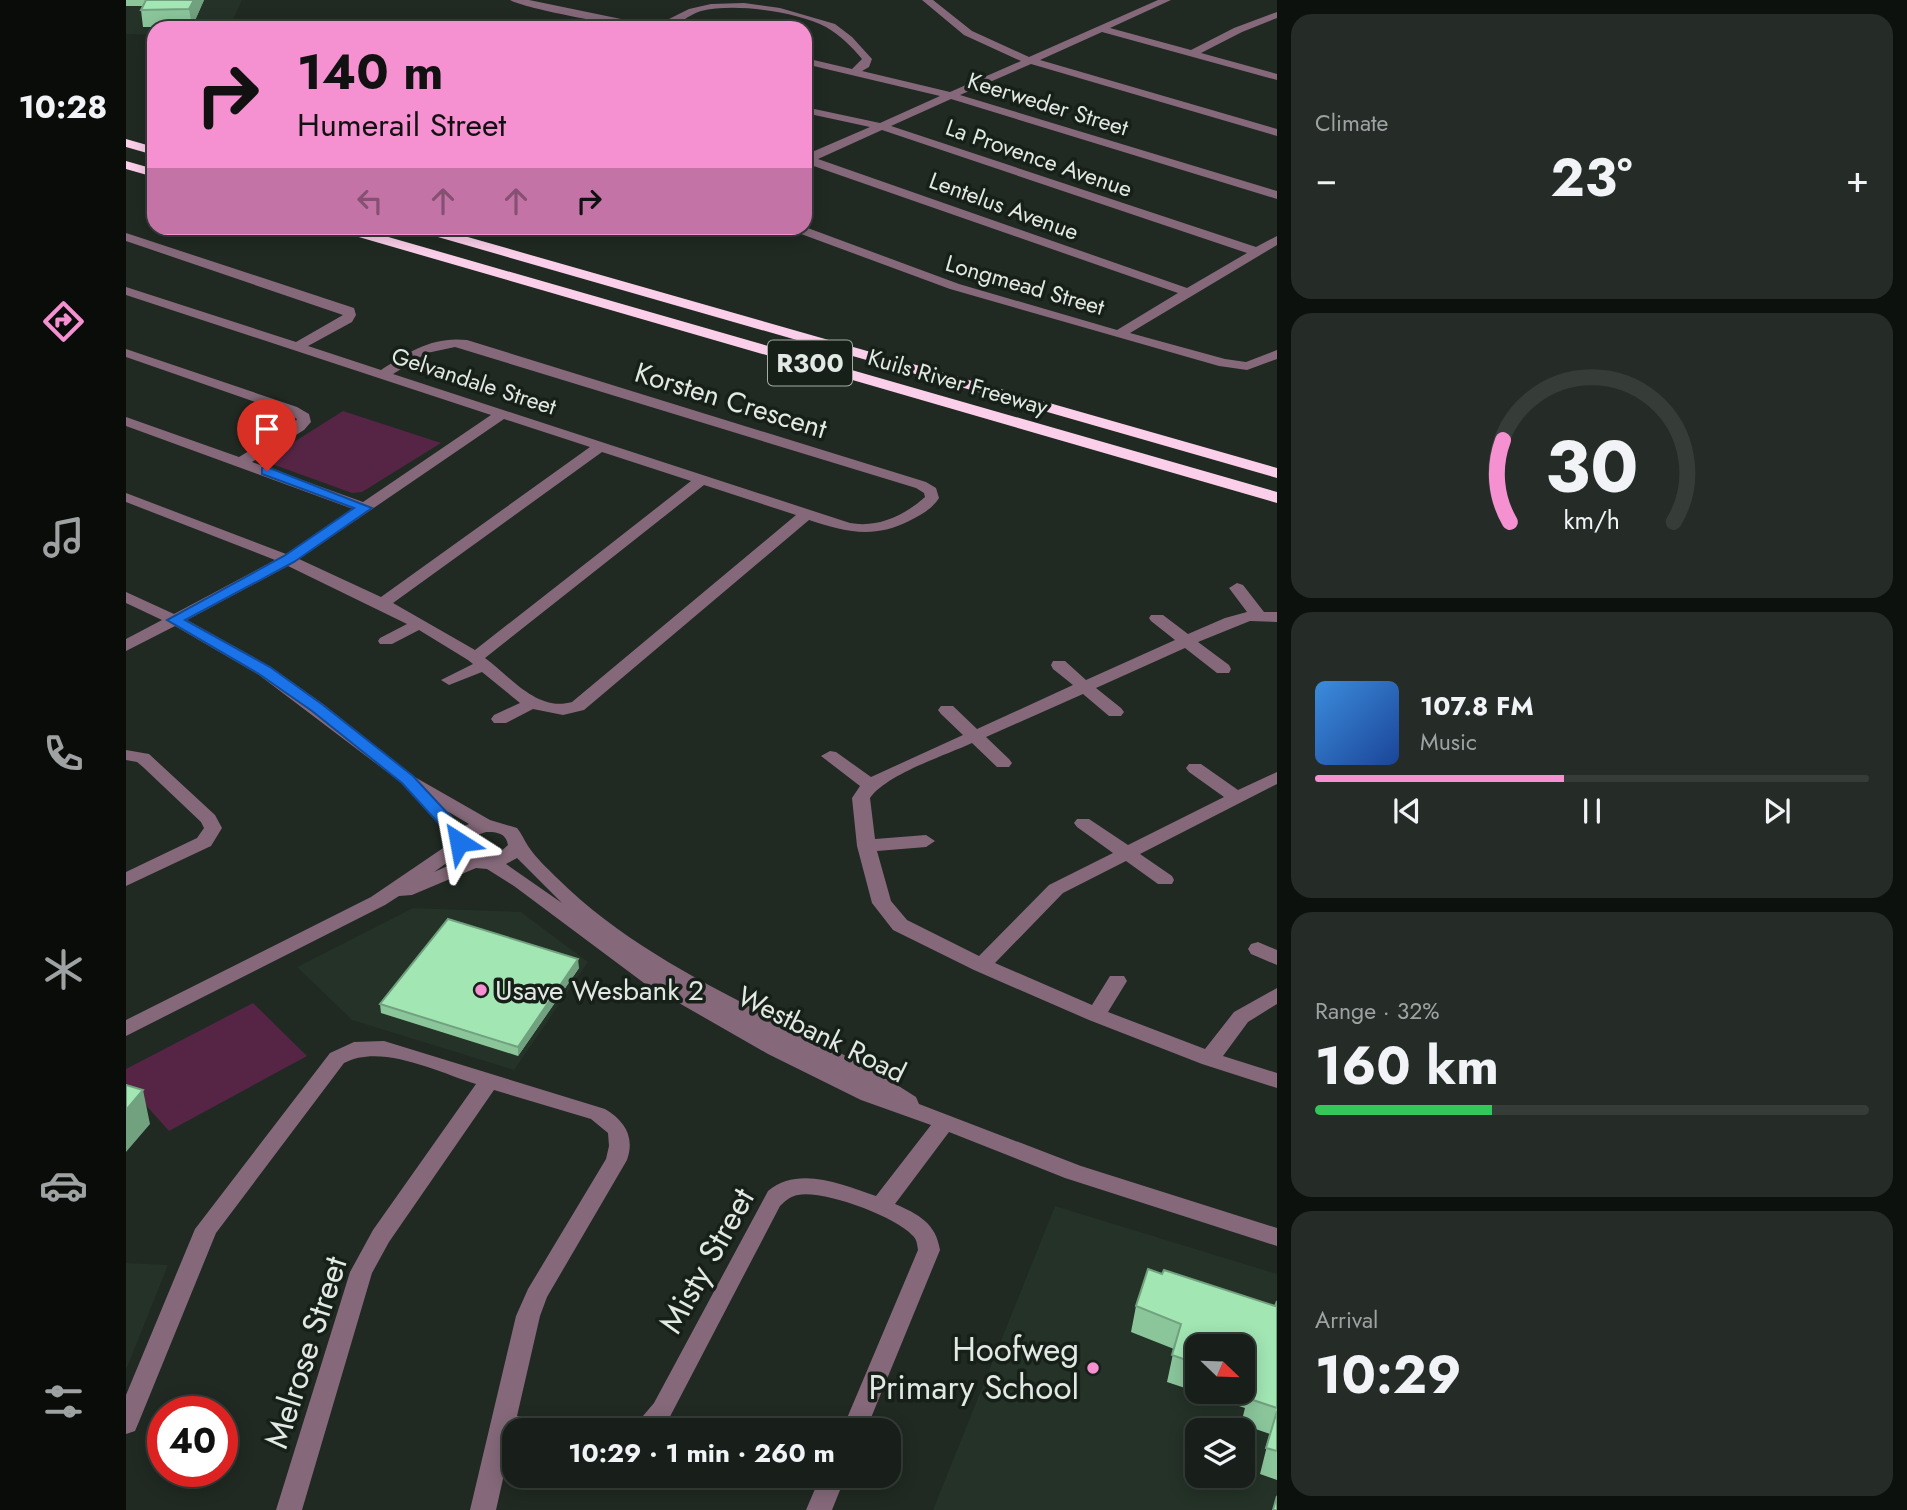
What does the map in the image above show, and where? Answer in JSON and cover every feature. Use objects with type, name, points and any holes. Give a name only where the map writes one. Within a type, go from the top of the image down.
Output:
[{"type":"highway","points":[[126,143],[147,149]]},
{"type":"highway","points":[[126,164],[147,171]]},
{"type":"highway","name":"Kuils River Freeway","points":[[367,235],[1277,498]]},
{"type":"highway","name":"Kuils River Freeway","points":[[447,235],[1277,472]]},
{"type":"street","points":[[515,0],[618,21]]},
{"type":"street","points":[[927,0],[968,33],[1027,60],[1277,133]]},
{"type":"street","points":[[812,156],[1166,0]]},
{"type":"street","points":[[673,21],[697,9],[727,6],[752,6],[814,20],[833,27],[864,55],[867,63],[853,73]]},
{"type":"street","points":[[1193,53],[1238,30],[1277,15]]},
{"type":"street","points":[[1101,29],[1277,77]]},
{"type":"street","name":"Keerweder Street","points":[[812,63],[949,95],[1277,195]]},
{"type":"street","name":"La Provence Avenue","points":[[812,111],[880,126],[1257,252]]},
{"type":"street","name":"Lentelus Avenue","points":[[812,161],[1189,293]]},
{"type":"street","name":"Longmead Street","points":[[812,234],[981,297],[1224,363],[1247,366],[1277,354]]},
{"type":"street","points":[[126,237],[349,311],[347,319],[297,347]]},
{"type":"street","points":[[1119,334],[1277,240]]},
{"type":"street","name":"Gelvandale Street","points":[[126,291],[807,514]]},
{"type":"street","name":"Korsten Crescent","points":[[382,375],[428,346],[450,341],[467,344],[921,485],[933,495],[927,504],[877,530],[858,529],[807,514]]},
{"type":"street","points":[[126,354],[292,410],[304,417],[304,422],[299,427],[242,462]]},
{"type":"street","points":[[126,646],[289,559],[502,414]]},
{"type":"street","points":[[126,421],[365,508]]},
{"type":"street","points":[[381,604],[600,446]]},
{"type":"street","points":[[449,680],[480,662],[702,479]]},
{"type":"street","points":[[126,497],[289,559],[381,604],[480,662],[533,703],[553,711],[578,706],[807,514]]},
{"type":"street","points":[[1237,588],[1268,616]]},
{"type":"street","points":[[126,597],[175,620],[265,671],[317,708],[407,780],[486,826],[508,829],[516,837],[517,846],[510,856],[482,863],[378,901],[126,1028]]},
{"type":"street","points":[[1268,616],[1231,621],[870,785],[861,798],[866,846],[882,903],[900,925],[981,965],[1096,1015],[1209,1059],[1277,1081]]},
{"type":"street","points":[[1157,618],[1223,669]]},
{"type":"street","points":[[386,641],[417,625]]},
{"type":"street","points":[[1059,665],[1115,712]]},
{"type":"street","points":[[500,719],[533,703]]},
{"type":"street","points":[[947,710],[1003,763]]},
{"type":"street","points":[[126,755],[149,762],[209,819],[213,828],[204,842],[126,880]]},
{"type":"street","points":[[830,755],[870,785]]},
{"type":"street","points":[[1195,768],[1236,797]]},
{"type":"street","points":[[981,965],[1056,889],[1277,777]]},
{"type":"street","points":[[407,780],[459,842],[463,856],[482,863]]},
{"type":"street","points":[[1083,823],[1164,880]]},
{"type":"street","points":[[378,901],[459,842],[471,830],[486,826]]},
{"type":"street","points":[[866,846],[926,841]]},
{"type":"street","name":"Westbank Road","points":[[517,846],[538,873],[582,911],[663,966],[878,1082],[923,1113]]},
{"type":"street","name":"Westbank Road","points":[[482,863],[521,882],[651,978],[687,1000],[775,1049],[868,1095],[923,1113],[1073,1172],[1277,1237]]},
{"type":"street","points":[[1258,949],[1277,958]]},
{"type":"street","points":[[1096,1015],[1117,981]]},
{"type":"street","points":[[1209,1059],[1241,1017],[1277,995]]},
{"type":"street","points":[[126,1424],[206,1229],[337,1058],[354,1049],[384,1048],[598,1114],[617,1128],[621,1138],[621,1149],[616,1160],[536,1294],[504,1418]]},
{"type":"street","name":"Melrose Street","points":[[289,1510],[361,1272],[381,1236],[489,1081]]},
{"type":"street","points":[[881,1206],[945,1122]]},
{"type":"street","name":"Misty Street","points":[[657,1418],[777,1195],[789,1188],[813,1185],[881,1206],[917,1226],[928,1239],[929,1250],[859,1418]]},
{"type":"street","points":[[483,1510],[502,1425]]},
{"type":"street","points":[[819,1510],[828,1488]]},
{"type":"shaded area","points":[[126,0],[242,0],[232,21],[147,21],[147,35],[126,34]]},
{"type":"shaded area","points":[[343,411],[441,443],[362,492],[352,493],[272,464],[267,459]]},
{"type":"shaded area","points":[[413,908],[521,912],[588,962],[514,1070],[352,1020],[297,967]]},
{"type":"shaded area","points":[[253,1003],[307,1056],[169,1131],[126,1083],[126,1069]]},
{"type":"shaded area","name":"Hoofweg Primary School","points":[[1055,1206],[1277,1274],[1277,1510],[933,1510]]},
{"type":"shaded area","points":[[126,1263],[168,1265],[126,1370]]},
{"type":"building","points":[[146,0],[194,0],[189,9],[141,10]]},
{"type":"building","name":"Usave Wesbank 2","points":[[448,919],[578,959],[518,1047],[380,1004]]},
{"type":"building","points":[[126,1085],[143,1090],[126,1110]]},
{"type":"building","points":[[1148,1269],[1162,1274],[1164,1270],[1275,1306],[1277,1301],[1277,1408],[1255,1401],[1255,1334],[1185,1334],[1185,1360],[1172,1355],[1181,1324],[1136,1306]]},
{"type":"building","points":[[1277,1411],[1277,1451],[1266,1448]]},
{"type":"place","name":"Usave Wesbank 2","points":[[481,990]]},
{"type":"place","name":"Hoofweg Primary School","points":[[1093,1368]]},
{"type":"route","points":[[267,471],[365,508],[289,559],[175,620],[265,671],[317,708],[407,780],[461,837],[459,842]]}]
